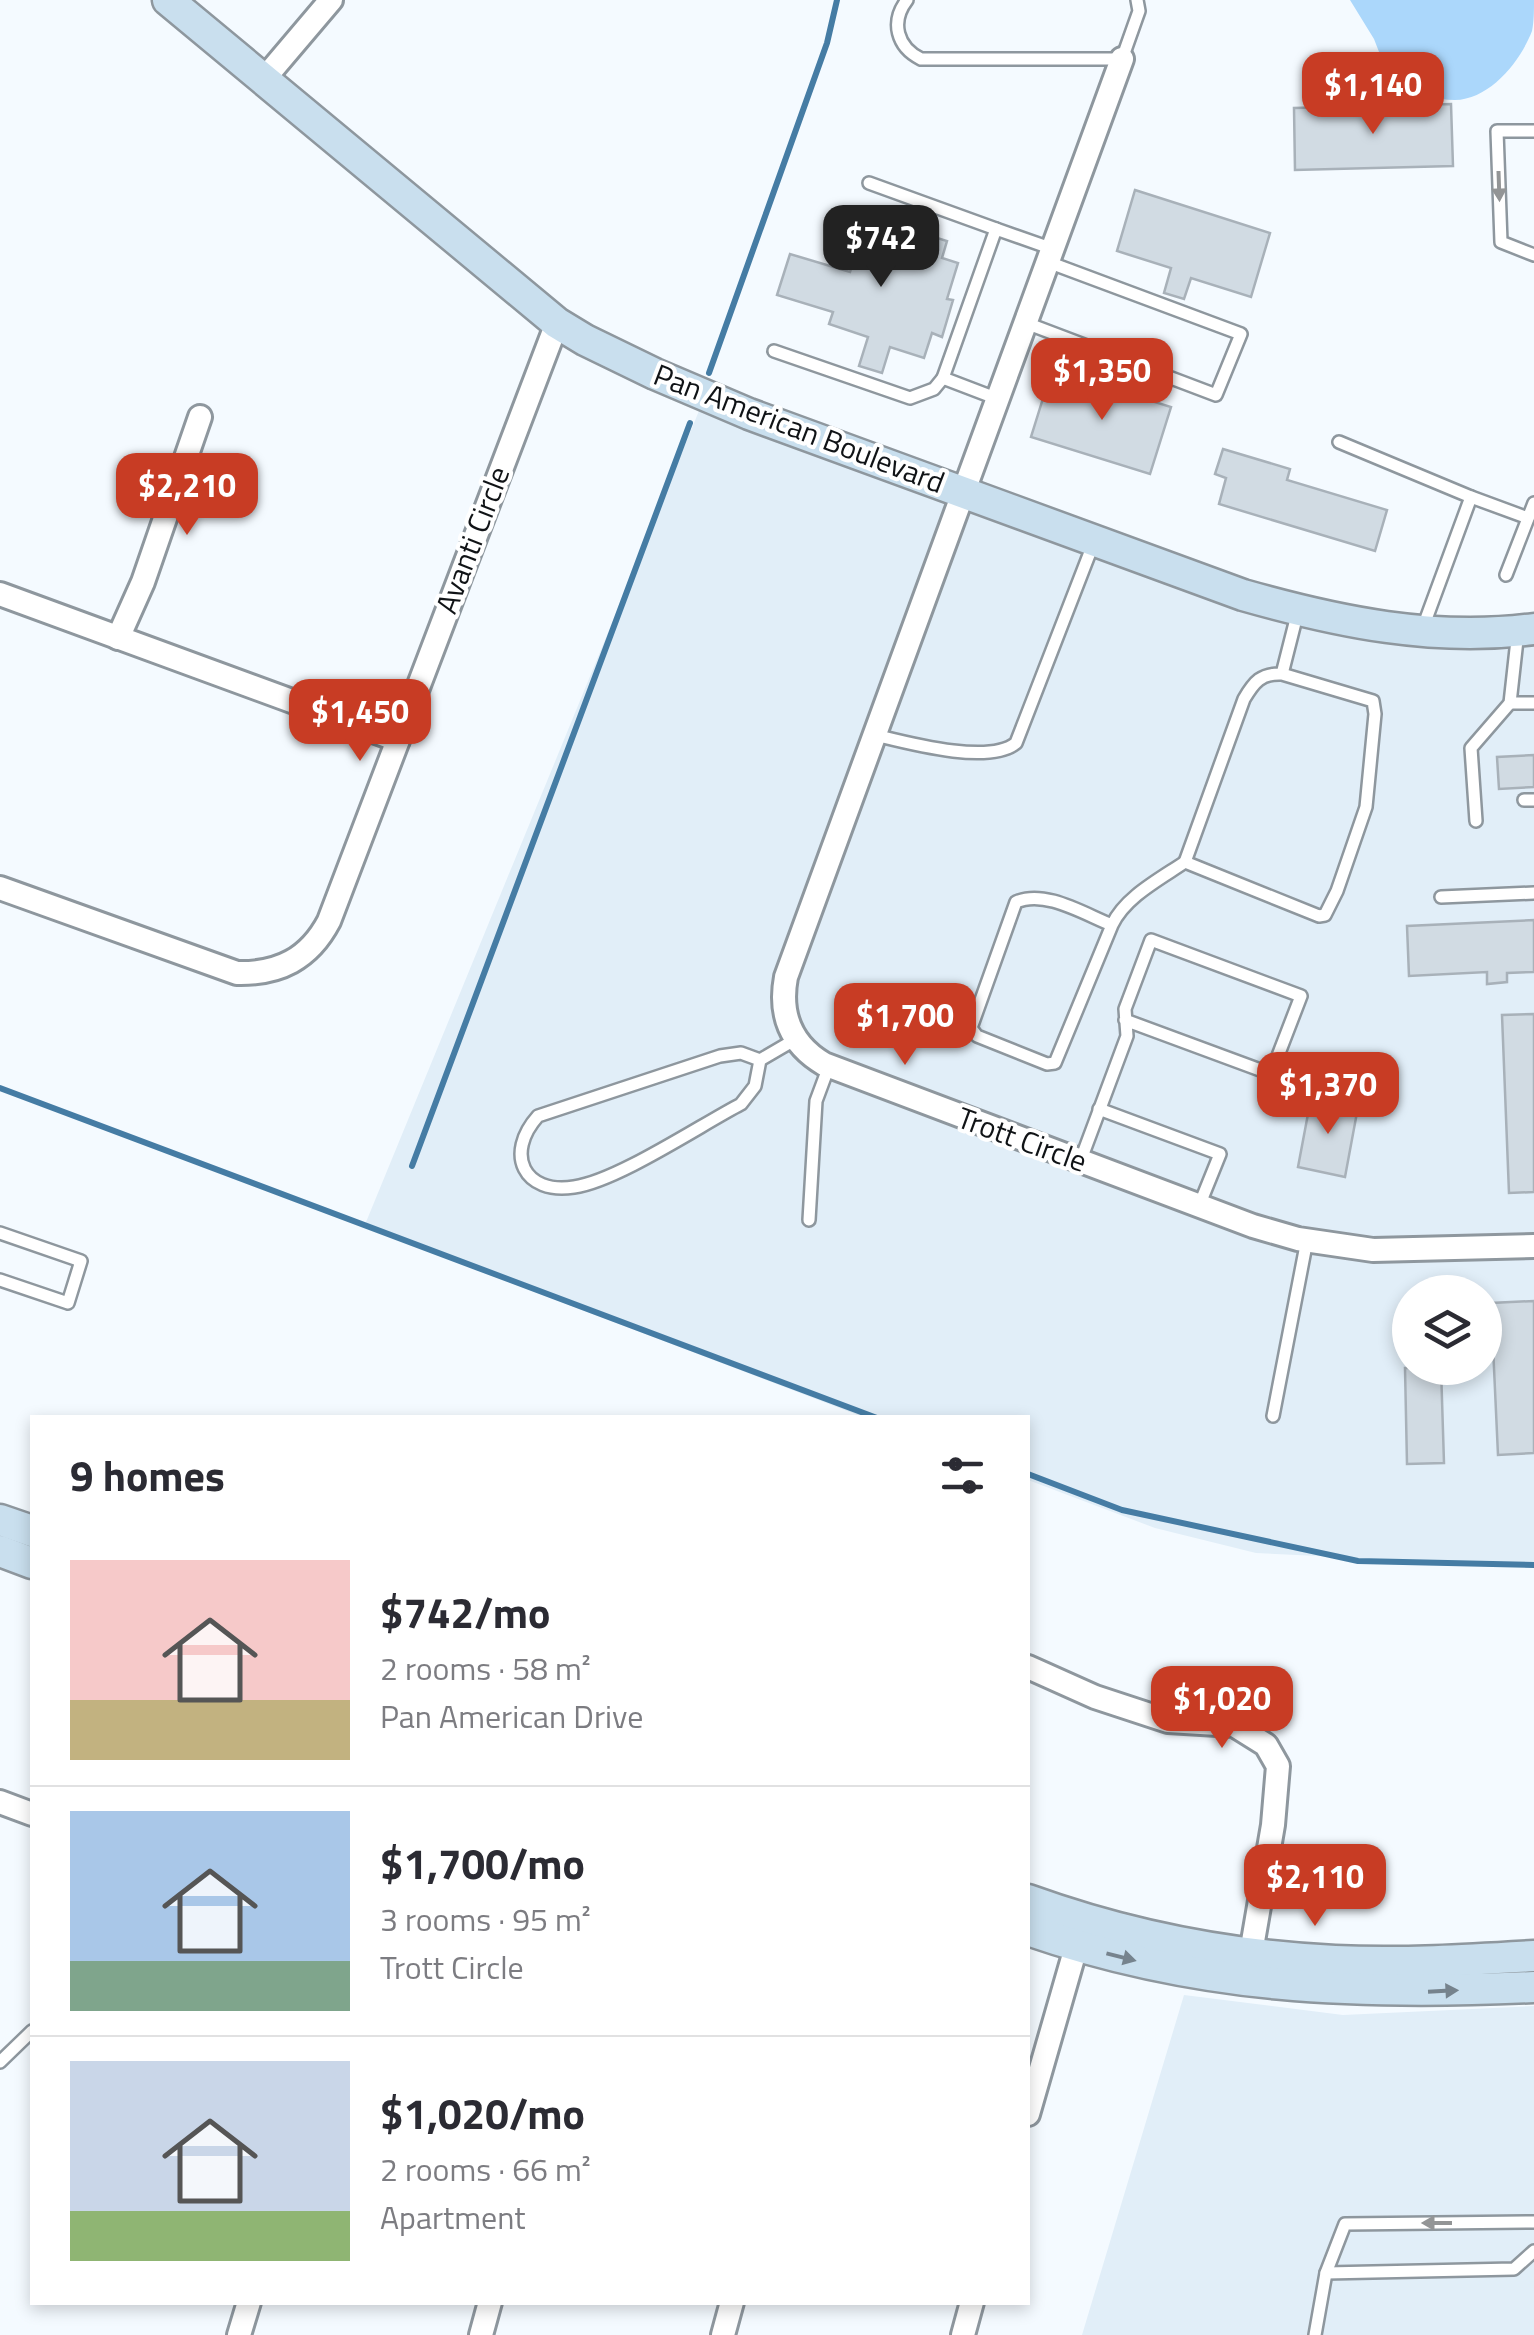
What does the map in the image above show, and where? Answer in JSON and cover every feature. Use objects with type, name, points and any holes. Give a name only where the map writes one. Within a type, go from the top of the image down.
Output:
[{"type":"street","name":"Pan American Boulevard","points":[[168,0],[557,323],[655,374],[964,494],[1243,595],[1378,627],[1526,630]]},
{"type":"street","points":[[264,79],[331,0]]},
{"type":"street","points":[[796,1039],[784,1010],[786,976],[1122,59]]},
{"type":"street","name":"Avanti Circle","points":[[0,888],[237,973],[278,970],[314,946],[329,921],[557,323]]},
{"type":"street","points":[[118,638],[143,582],[200,417]]},
{"type":"street","points":[[0,594],[398,740]]},
{"type":"street","name":"Trott Circle","points":[[796,1039],[812,1056],[830,1066],[1253,1226],[1340,1247],[1408,1251],[1534,1246]]},
{"type":"street","points":[[0,1520],[30,1531]]},
{"type":"street","points":[[0,1552],[30,1562]]},
{"type":"street","points":[[1030,1668],[1095,1697],[1168,1721],[1234,1725],[1266,1746],[1278,1766],[1251,1954]]},
{"type":"street","points":[[0,1802],[30,1813]]},
{"type":"street","points":[[1030,1901],[1080,1932],[1197,1974],[1300,1987],[1419,1992],[1534,1987]]},
{"type":"street","points":[[1030,1930],[1166,1938],[1251,1954],[1375,1962],[1534,1956]]},
{"type":"street","points":[[1030,2107],[1080,1932]]},
{"type":"street","points":[[240,2335],[248,2305]]},
{"type":"street","points":[[481,2335],[489,2305]]},
{"type":"street","points":[[722,2335],[731,2305]]},
{"type":"street","points":[[963,2335],[971,2305]]},
{"type":"lane","points":[[907,0],[900,10],[899,40],[906,52],[921,59],[1122,59],[1139,11],[1138,0]]},
{"type":"lane","points":[[1534,131],[1497,131],[1501,242],[1534,255]]},
{"type":"lane","points":[[868,182],[996,229],[1242,334],[1216,395],[1026,323]]},
{"type":"lane","points":[[774,351],[910,398],[934,390],[943,378],[996,229]]},
{"type":"lane","points":[[943,378],[998,399]]},
{"type":"lane","points":[[1339,442],[1528,518]]},
{"type":"lane","points":[[1422,630],[1471,497]]},
{"type":"lane","points":[[1506,575],[1534,503]]},
{"type":"lane","points":[[875,735],[922,746],[982,752],[1006,750],[1016,742],[1094,541]]},
{"type":"lane","points":[[1282,674],[1298,611]]},
{"type":"lane","points":[[1476,821],[1471,748],[1510,704],[1526,630]]},
{"type":"lane","points":[[1112,925],[1042,898],[1016,902],[972,1028],[977,1036],[1047,1064],[1055,1063],[1116,917],[1144,890],[1185,862],[1244,699],[1254,682],[1264,676],[1282,674],[1373,701],[1370,788],[1326,915],[1319,916],[1185,862]]},
{"type":"lane","points":[[1510,704],[1534,703]]},
{"type":"lane","points":[[1440,898],[1534,892]]},
{"type":"lane","points":[[1080,1162],[1126,1036],[1125,1020],[1125,1009],[1151,940],[1301,996],[1270,1074],[1125,1020]]},
{"type":"lane","points":[[760,1060],[755,1086],[740,1104],[600,1181],[556,1188],[536,1182],[524,1167],[518,1147],[538,1116],[720,1056],[741,1054],[760,1060],[796,1039]]},
{"type":"lane","points":[[808,1220],[816,1101],[830,1066]]},
{"type":"lane","points":[[1100,1109],[1220,1154],[1199,1206]]},
{"type":"lane","points":[[0,1233],[82,1261],[68,1303],[0,1280]]},
{"type":"lane","points":[[1273,1416],[1307,1240]]},
{"type":"lane","points":[[0,2062],[30,2033]]},
{"type":"lane","points":[[1315,2335],[1326,2273],[1344,2224],[1534,2222]]},
{"type":"lane","points":[[1326,2273],[1514,2269],[1534,2251]]},
{"type":"shaded area","points":[[1350,0],[1534,0],[1533,27],[1520,55],[1492,86],[1468,98],[1440,99],[1393,88],[1374,39]]},
{"type":"shaded area","points":[[701,406],[949,499],[775,973],[772,1011],[786,1046],[802,1063],[892,1103],[1294,1249],[1372,1261],[1534,1256],[1534,1566],[1256,1553],[1155,1528],[1030,1481],[1030,1415],[858,1415],[364,1227]]},
{"type":"shaded area","points":[[971,508],[1239,605],[1534,640],[1534,1235],[1374,1239],[1301,1229],[1257,1216],[829,1054],[807,1035],[795,1009],[798,979]]},
{"type":"shaded area","points":[[1184,1995],[1343,2015],[1534,2006],[1534,2335],[1082,2335]]},
{"type":"building","points":[[1451,104],[1453,166],[1295,170],[1294,108]]},
{"type":"building","points":[[1135,190],[1270,233],[1251,297],[1191,278],[1184,299],[1164,293],[1171,268],[1117,251]]},
{"type":"building","points":[[867,216],[947,241],[942,258],[958,263],[947,299],[953,300],[942,337],[932,333],[924,358],[890,347],[882,373],[859,366],[868,337],[829,324],[833,312],[777,295],[790,254],[850,272]]},
{"type":"building","points":[[1062,373],[1171,407],[1150,474],[1031,437],[1045,392],[1055,395]]},
{"type":"building","points":[[1223,449],[1290,469],[1287,480],[1387,510],[1375,551],[1219,504],[1226,478],[1215,474]]},
{"type":"building","points":[[1534,755],[1534,787],[1499,789],[1497,757]]},
{"type":"building","points":[[1534,920],[1534,972],[1507,973],[1507,982],[1487,984],[1487,972],[1409,976],[1407,926]]},
{"type":"building","points":[[1534,1014],[1534,1192],[1509,1193],[1502,1015]]},
{"type":"building","points":[[1311,1098],[1358,1107],[1345,1177],[1298,1167]]},
{"type":"building","points":[[1534,1301],[1534,1453],[1498,1455],[1495,1385],[1502,1385],[1502,1302]]},
{"type":"building","points":[[1405,1385],[1442,1385],[1444,1463],[1407,1464]]},
{"type":"waterway","points":[[709,373],[827,43],[837,0]]},
{"type":"waterway","points":[[412,1166],[690,423]]},
{"type":"waterway","points":[[0,1088],[869,1415]]},
{"type":"waterway","points":[[1030,1475],[1122,1510],[1358,1561],[1534,1565]]}]
